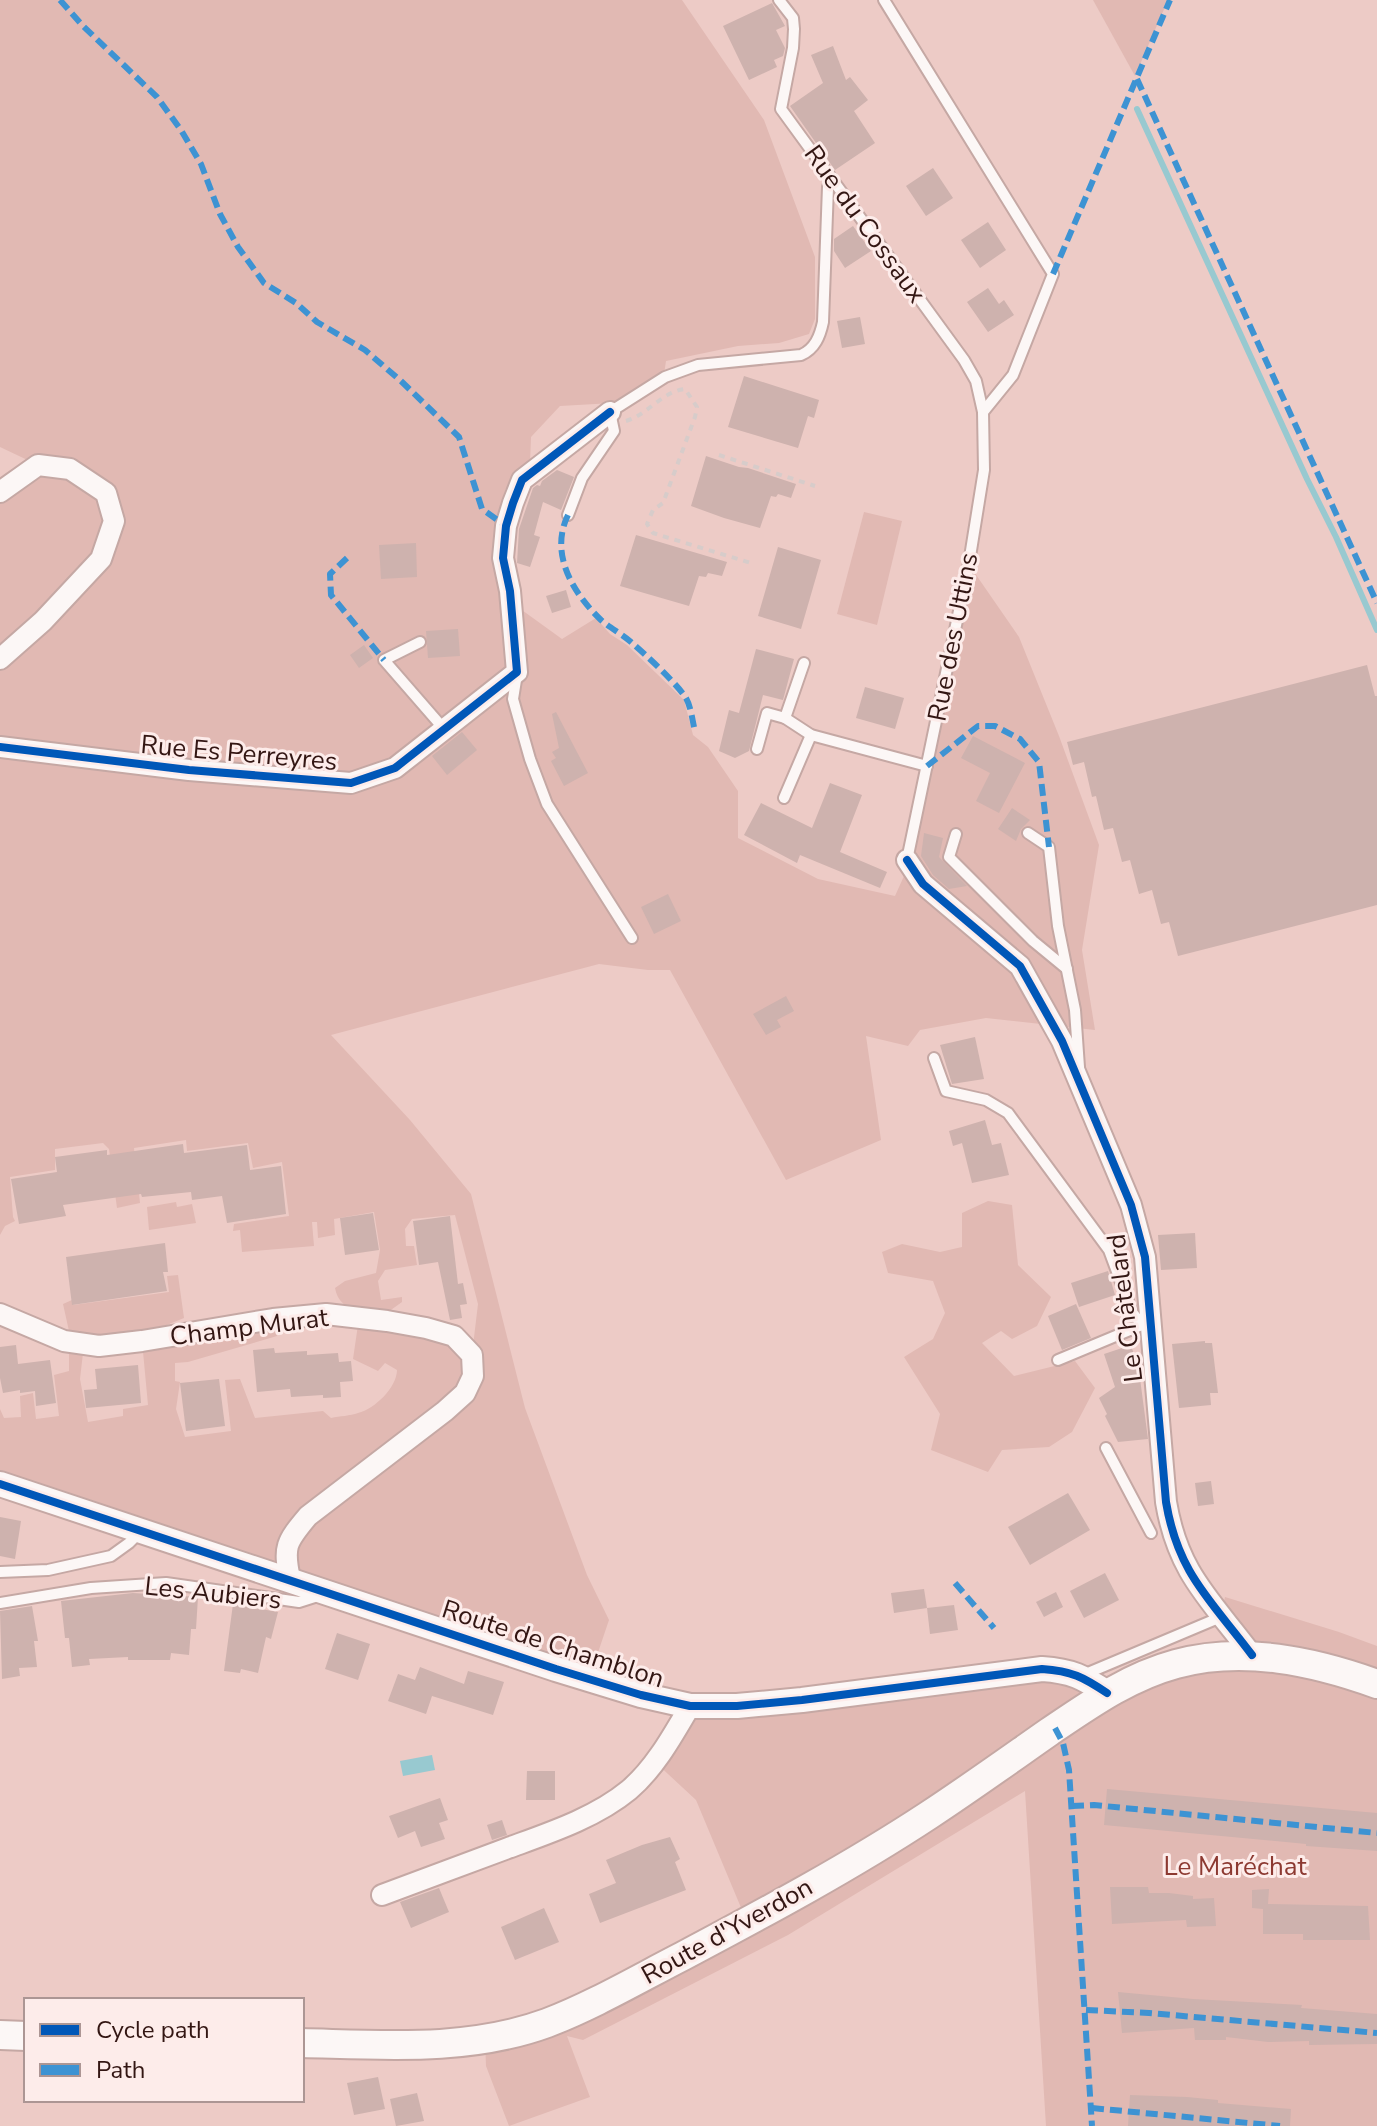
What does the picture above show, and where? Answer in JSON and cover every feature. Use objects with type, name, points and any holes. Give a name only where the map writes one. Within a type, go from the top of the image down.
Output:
[{"type":"main road","points":[[1107,1693],[1145,1674],[1178,1663],[1252,1655],[1303,1662],[1377,1684]]},
{"type":"main road","name":"Route d'Yverdon","points":[[304,2043],[457,2043],[546,2023],[591,2004],[747,1922],[868,1853],[1107,1693]]},
{"type":"main road","points":[[0,2035],[24,2036]]},
{"type":"street","points":[[517,672],[510,591],[503,558],[506,526],[513,503],[522,480],[610,412]]},
{"type":"street","points":[[0,492],[38,465],[70,469],[106,493],[114,521],[101,559],[43,621],[0,659]]},
{"type":"street","name":"Rue Es Perreyres","points":[[0,747],[189,770],[351,783],[395,768],[517,672]]},
{"type":"street","name":"Le Châtelard","points":[[907,860],[923,884],[1020,966],[1062,1041],[1131,1205],[1145,1257],[1146,1327],[1170,1529],[1187,1569],[1208,1601],[1252,1655]]},
{"type":"street","name":"Champ Murat","points":[[0,1314],[64,1341],[99,1346],[273,1319],[326,1314],[387,1321],[454,1336],[472,1355],[473,1376],[465,1393],[308,1516],[295,1531],[284,1554],[290,1579]]},
{"type":"street","name":"Route de Chamblon","points":[[0,1484],[556,1669],[641,1695],[690,1706],[737,1706],[802,1700],[1042,1669],[1064,1670],[1082,1676],[1107,1693]]},
{"type":"street","points":[[382,1895],[552,1833],[609,1804],[630,1789],[654,1761],[690,1706]]},
{"type":"lane","name":"Rue du Cossaux","points":[[779,0],[793,18],[794,29],[781,109],[964,360],[976,381],[983,412]]},
{"type":"lane","points":[[884,0],[1053,274],[1013,375],[983,412]]},
{"type":"lane","points":[[568,515],[582,478],[614,431],[610,412],[665,377],[698,365],[809,352],[823,322],[827,203],[831,179]]},
{"type":"lane","name":"Rue des Uttins","points":[[907,860],[969,563],[984,470],[983,412]]},
{"type":"lane","points":[[420,642],[384,660],[444,729]]},
{"type":"lane","points":[[785,718],[804,663]]},
{"type":"lane","points":[[517,672],[513,699],[547,804],[632,938]]},
{"type":"lane","points":[[757,749],[767,713],[785,718],[811,735],[927,766]]},
{"type":"lane","points":[[784,798],[811,735]]},
{"type":"lane","points":[[1028,833],[1049,847],[1058,926],[1075,1010],[1081,1085]]},
{"type":"lane","points":[[956,834],[949,857],[1033,941],[1067,969]]},
{"type":"lane","points":[[934,1058],[946,1091],[986,1100],[1008,1113],[1109,1250],[1132,1312],[1146,1327],[1058,1360]]},
{"type":"lane","points":[[1106,1448],[1151,1533]]},
{"type":"lane","points":[[0,1572],[48,1570],[111,1556],[141,1531]]},
{"type":"lane","name":"Les Aubiers","points":[[0,1603],[91,1588],[166,1583],[299,1602],[331,1592]]},
{"type":"lane","points":[[1082,1676],[1221,1617]]},
{"type":"path","points":[[610,412],[620,422],[629,421],[677,390],[685,389],[697,407],[663,503],[653,510],[647,524],[653,533],[751,563]]},
{"type":"path","points":[[719,455],[815,486]]},
{"type":"green space","points":[[0,0],[682,0],[764,120],[815,257],[815,319],[809,334],[779,343],[738,346],[666,361],[664,374],[637,394],[613,403],[560,406],[531,437],[530,463],[505,490],[500,539],[504,597],[562,639],[596,618],[684,700],[693,735],[708,747],[738,791],[738,838],[818,879],[895,896],[913,856],[972,569],[1019,637],[1099,845],[1082,950],[1095,1030],[986,1018],[920,1030],[908,1046],[866,1036],[881,1140],[786,1180],[670,970],[599,964],[331,1035],[410,1120],[471,1194],[525,1408],[587,1575],[609,1620],[589,1679],[0,1484],[0,1409],[4,1418],[21,1417],[20,1396],[33,1393],[36,1419],[59,1416],[54,1375],[69,1371],[69,1350],[83,1353],[80,1379],[88,1422],[123,1416],[123,1409],[148,1405],[142,1341],[273,1319],[277,1336],[175,1363],[175,1381],[180,1382],[176,1409],[185,1437],[231,1431],[225,1380],[240,1379],[255,1418],[323,1411],[331,1418],[365,1411],[389,1390],[397,1370],[385,1363],[378,1371],[353,1359],[359,1318],[426,1328],[472,1354],[478,1304],[455,1215],[412,1219],[405,1229],[406,1246],[414,1246],[417,1265],[385,1270],[378,1281],[381,1300],[402,1297],[402,1302],[388,1312],[348,1307],[342,1303],[335,1288],[345,1281],[376,1273],[380,1250],[374,1212],[334,1219],[335,1235],[318,1238],[317,1222],[312,1222],[314,1246],[242,1252],[240,1230],[233,1231],[234,1224],[289,1216],[282,1162],[253,1168],[248,1143],[187,1151],[186,1140],[134,1148],[140,1203],[117,1208],[109,1149],[103,1143],[55,1149],[55,1170],[10,1177],[15,1221],[5,1226],[0,1235],[0,493],[38,465],[0,447]]},
{"type":"green space","points":[[1093,0],[1168,0],[1135,76]]},
{"type":"green space","points":[[864,512],[902,521],[877,625],[837,614]]},
{"type":"green space","points":[[988,1201],[1012,1205],[1018,1265],[1051,1297],[1037,1326],[1012,1339],[1001,1331],[982,1343],[1014,1376],[1075,1361],[1095,1388],[1072,1432],[1049,1447],[1002,1450],[988,1472],[931,1450],[940,1414],[904,1357],[933,1339],[945,1313],[933,1281],[888,1273],[882,1252],[902,1244],[940,1252],[962,1247],[962,1213]]},
{"type":"green space","points":[[176,1202],[177,1207],[192,1204],[196,1223],[149,1230],[147,1207]]},
{"type":"green space","points":[[178,1275],[184,1318],[157,1329],[94,1336],[69,1331],[63,1304],[72,1300],[73,1305],[169,1292],[167,1276]]},
{"type":"green space","name":"Le Maréchat","points":[[1225,1597],[1377,1646],[1377,2126],[1046,2126],[1025,1791],[788,1935],[583,2040],[567,2036],[590,2097],[509,2126],[486,2066],[485,2039],[747,1922],[696,1800],[654,1761],[690,1706],[1042,1669],[1108,1693],[1252,1655],[1221,1617]]},
{"type":"water","points":[[432,1755],[435,1770],[403,1776],[400,1761]]},
{"type":"building","points":[[772,3],[785,26],[776,30],[785,48],[783,56],[774,60],[777,67],[749,80],[723,26]]},
{"type":"building","points":[[833,46],[846,80],[850,77],[868,100],[854,111],[875,143],[835,170],[790,106],[823,83],[811,55]]},
{"type":"building","points":[[933,168],[953,198],[926,216],[906,186]]},
{"type":"building","points":[[988,222],[1006,250],[980,268],[961,240]]},
{"type":"building","points":[[853,226],[871,251],[845,268],[834,251],[834,239]]},
{"type":"building","points":[[988,288],[999,304],[1004,300],[1014,315],[988,332],[967,302]]},
{"type":"building","points":[[860,317],[865,344],[842,348],[837,321]]},
{"type":"building","points":[[744,376],[819,400],[814,418],[808,416],[798,448],[728,427]]},
{"type":"building","points":[[706,456],[796,484],[791,498],[778,494],[771,496],[760,528],[691,506]]},
{"type":"building","points":[[557,470],[574,477],[561,510],[543,502],[534,535],[540,537],[530,567],[517,563],[519,529],[533,488],[540,486]]},
{"type":"building","points":[[636,535],[727,562],[722,576],[708,573],[706,577],[699,576],[689,606],[620,586]]},
{"type":"building","points":[[416,543],[417,577],[381,579],[379,545]]},
{"type":"building","points":[[778,547],[821,560],[801,629],[758,616]]},
{"type":"building","points":[[566,590],[571,607],[552,613],[546,596]]},
{"type":"building","points":[[458,629],[460,656],[428,658],[426,631]]},
{"type":"building","points":[[364,645],[373,658],[359,668],[350,655]]},
{"type":"building","points":[[756,649],[794,659],[783,700],[763,695],[749,751],[735,758],[719,751],[729,710],[739,713]]},
{"type":"building","points":[[1367,665],[1377,696],[1377,905],[1178,956],[1169,922],[1161,924],[1152,890],[1139,894],[1130,860],[1122,862],[1113,828],[1104,830],[1084,762],[1073,765],[1067,742]]},
{"type":"building","points":[[865,687],[904,698],[895,729],[856,718]]},
{"type":"building","points":[[556,712],[588,773],[564,786],[551,761],[556,758],[552,752],[559,748],[552,714]]},
{"type":"building","points":[[462,732],[477,750],[447,775],[432,756]]},
{"type":"building","points":[[973,736],[1025,763],[999,813],[976,801],[990,773],[961,758]]},
{"type":"building","points":[[830,783],[862,795],[840,852],[887,872],[880,888],[800,855],[797,863],[744,835],[761,803],[812,828]]},
{"type":"building","points":[[1012,808],[1030,820],[1021,829],[1016,841],[998,829]]},
{"type":"building","points":[[924,833],[943,838],[939,857],[967,886],[949,889],[933,875],[921,856]]},
{"type":"building","points":[[668,894],[681,921],[654,934],[641,907]]},
{"type":"building","points":[[786,996],[794,1011],[777,1020],[781,1027],[766,1035],[753,1014]]},
{"type":"building","points":[[975,1037],[984,1079],[952,1084],[940,1045]]},
{"type":"building","points":[[985,1120],[992,1145],[1001,1143],[1009,1175],[972,1183],[962,1143],[953,1146],[949,1131]]},
{"type":"building","points":[[183,1144],[184,1153],[247,1145],[250,1170],[281,1166],[286,1214],[227,1223],[222,1196],[192,1200],[191,1192],[142,1197],[141,1194],[63,1205],[66,1216],[19,1224],[11,1179],[57,1172],[55,1157],[107,1150],[107,1155]]},
{"type":"building","points":[[373,1213],[379,1250],[345,1255],[340,1218]]},
{"type":"building","points":[[450,1216],[458,1284],[463,1283],[467,1304],[460,1305],[462,1318],[450,1320],[438,1262],[419,1265],[413,1221]]},
{"type":"building","points":[[1195,1233],[1197,1268],[1161,1270],[1158,1235]]},
{"type":"building","points":[[165,1243],[168,1272],[163,1272],[167,1291],[72,1305],[66,1257]]},
{"type":"building","points":[[1108,1271],[1115,1295],[1079,1307],[1071,1283]]},
{"type":"building","points":[[1076,1304],[1091,1338],[1062,1350],[1048,1316]]},
{"type":"building","points":[[1212,1343],[1218,1393],[1210,1393],[1211,1405],[1179,1408],[1172,1344]]},
{"type":"building","points":[[16,1345],[18,1364],[50,1360],[56,1403],[36,1406],[35,1391],[3,1393],[0,1347]]},
{"type":"building","points":[[1131,1345],[1139,1371],[1148,1439],[1118,1442],[1099,1398],[1115,1387],[1104,1354]]},
{"type":"building","points":[[274,1348],[275,1353],[338,1353],[339,1362],[351,1361],[353,1381],[340,1382],[341,1397],[291,1397],[290,1389],[257,1392],[253,1350]]},
{"type":"building","points":[[138,1365],[141,1403],[86,1408],[84,1390],[97,1389],[95,1369]]},
{"type":"building","points":[[219,1379],[225,1426],[186,1431],[180,1383]]},
{"type":"building","points":[[1211,1481],[1214,1504],[1198,1506],[1195,1483]]},
{"type":"building","points":[[1068,1493],[1090,1530],[1030,1565],[1008,1527]]},
{"type":"building","points":[[0,1517],[21,1521],[15,1559],[0,1556]]},
{"type":"building","points":[[1105,1573],[1119,1600],[1084,1618],[1070,1591]]},
{"type":"building","points":[[924,1589],[927,1608],[894,1613],[891,1593]]},
{"type":"building","points":[[1056,1592],[1063,1607],[1044,1617],[1036,1602]]},
{"type":"building","points":[[133,1593],[198,1597],[196,1629],[191,1629],[189,1655],[171,1653],[170,1660],[128,1660],[128,1657],[89,1659],[90,1665],[72,1667],[61,1601]]},
{"type":"building","points":[[233,1604],[278,1612],[271,1639],[266,1637],[258,1673],[241,1669],[240,1673],[224,1671]]},
{"type":"building","points":[[954,1605],[958,1630],[930,1634],[927,1608]]},
{"type":"building","points":[[32,1606],[38,1641],[34,1641],[37,1667],[19,1668],[20,1676],[2,1679],[0,1611]]},
{"type":"building","points":[[337,1633],[370,1644],[358,1680],[325,1669]]},
{"type":"building","points":[[420,1667],[464,1684],[468,1671],[504,1682],[493,1715],[432,1696],[426,1714],[388,1701],[398,1674],[415,1680]]},
{"type":"building","points":[[527,1771],[555,1771],[555,1800],[526,1800]]},
{"type":"building","points":[[1107,1789],[1377,1813],[1377,1851],[1104,1825]]},
{"type":"building","points":[[440,1798],[448,1820],[439,1823],[445,1839],[421,1847],[415,1831],[398,1838],[389,1816]]},
{"type":"building","points":[[502,1820],[507,1835],[492,1840],[487,1825]]},
{"type":"building","points":[[670,1837],[680,1859],[675,1862],[686,1890],[600,1923],[589,1894],[616,1883],[606,1860]]},
{"type":"building","points":[[1110,1887],[1148,1887],[1149,1893],[1193,1896],[1193,1899],[1214,1898],[1216,1926],[1187,1927],[1186,1920],[1112,1924]]},
{"type":"building","points":[[439,1888],[449,1912],[411,1928],[400,1902]]},
{"type":"building","points":[[1269,1889],[1268,1904],[1368,1906],[1370,1940],[1303,1940],[1303,1934],[1263,1934],[1263,1909],[1252,1908],[1252,1890]]},
{"type":"building","points":[[544,1908],[559,1942],[515,1960],[501,1927]]},
{"type":"building","points":[[1118,1992],[1302,2005],[1301,2008],[1377,2014],[1377,2044],[1309,2045],[1309,2041],[1268,2042],[1226,2037],[1226,2040],[1195,2040],[1194,2028],[1122,2033]]},
{"type":"building","points":[[378,2077],[385,2109],[354,2115],[347,2083]]},
{"type":"building","points":[[417,2093],[424,2121],[396,2126],[390,2099]]},
{"type":"building","points":[[1130,2095],[1187,2097],[1218,2100],[1218,2103],[1291,2109],[1290,2126],[1128,2126]]},
{"type":"waterway","points":[[1137,109],[1377,630]]},
{"type":"marked path","points":[[60,0],[157,97],[181,130],[201,164],[220,214],[238,247],[264,283],[296,303],[317,322],[365,350],[459,437],[482,509],[506,526]]},
{"type":"marked path","points":[[1053,274],[1170,0]]},
{"type":"marked path","points":[[1137,79],[1377,603]]},
{"type":"marked path","points":[[568,515],[561,544],[573,585],[601,620],[631,642],[679,688],[688,703],[695,731]]},
{"type":"marked path","points":[[347,558],[330,574],[331,595],[384,660]]},
{"type":"marked path","points":[[927,766],[978,726],[995,726],[1020,739],[1039,762],[1049,847]]},
{"type":"marked path","points":[[955,1583],[994,1628]]},
{"type":"marked path","points":[[1055,1728],[1063,1743],[1069,1770],[1092,2126]]},
{"type":"marked path","points":[[1072,1806],[1094,1805],[1377,1833]]},
{"type":"marked path","points":[[1086,2010],[1377,2033]]},
{"type":"marked path","points":[[1092,2108],[1280,2126]]},
{"type":"cycle path","points":[[0,747],[189,770],[351,783],[395,768],[517,672],[510,591],[503,558],[506,526],[513,503],[522,480],[610,412]]},
{"type":"cycle path","points":[[907,860],[923,884],[1020,966],[1062,1041],[1131,1205],[1145,1257],[1166,1502],[1171,1527],[1198,1585],[1252,1655]]},
{"type":"cycle path","points":[[0,1484],[556,1669],[641,1695],[690,1706],[737,1706],[802,1700],[1042,1669],[1077,1676],[1107,1693]]}]
